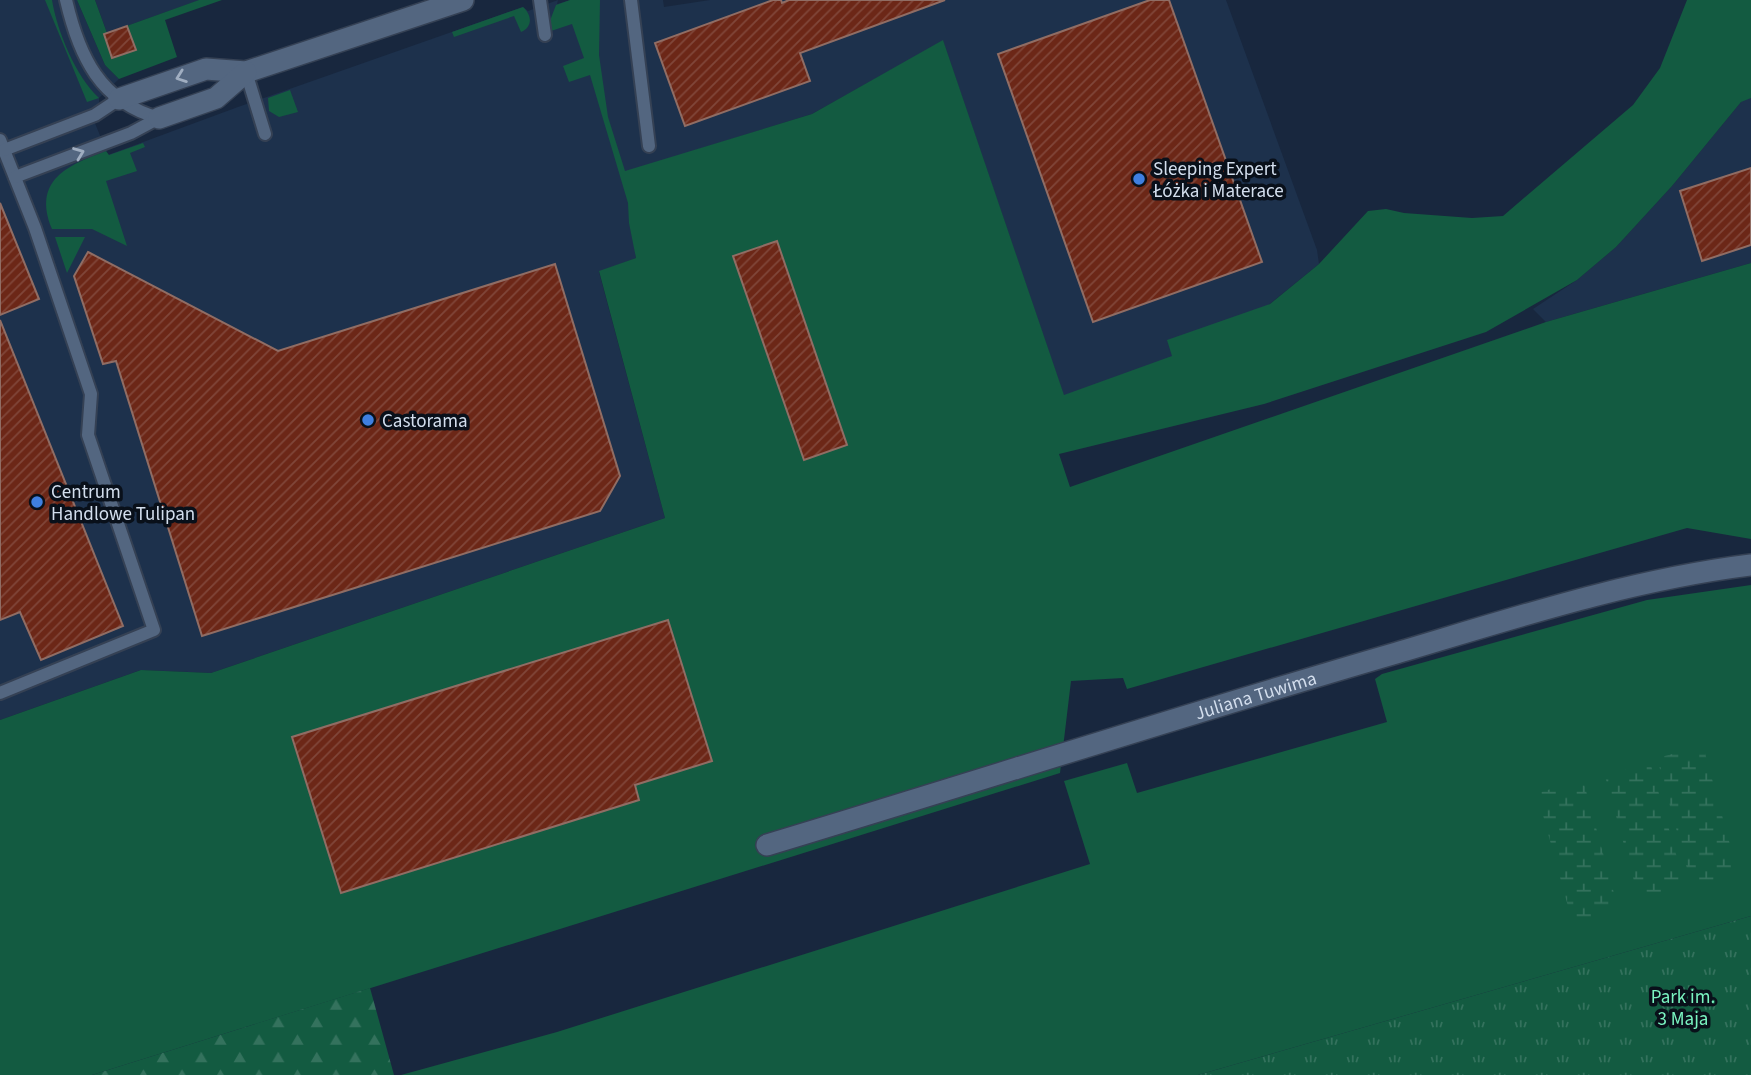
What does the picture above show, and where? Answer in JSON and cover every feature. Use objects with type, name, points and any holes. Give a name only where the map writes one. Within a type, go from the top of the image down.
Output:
[{"type":"street","points":[[159,118],[216,98],[246,72],[463,0]]},
{"type":"street","points":[[118,99],[206,69],[246,72]]},
{"type":"street","name":"Juliana Tuwima","points":[[767,845],[1342,669],[1586,598],[1679,575],[1751,565]]},
{"type":"lane","points":[[66,0],[87,62],[98,79],[118,99],[144,114],[159,118]]},
{"type":"lane","points":[[540,0],[545,35]]},
{"type":"lane","points":[[631,0],[649,146]]},
{"type":"lane","points":[[246,72],[265,134]]},
{"type":"lane","points":[[0,693],[154,629],[88,435],[91,394],[36,228],[2,145],[95,115],[118,99]]},
{"type":"lane","points":[[15,177],[131,134],[159,118]]},
{"type":"shaded area","points":[[0,0],[77,0],[105,65],[119,79],[99,98],[99,107],[90,111],[108,155],[523,7],[528,11],[558,0],[557,4],[571,0],[663,0],[664,7],[710,0],[1226,0],[1317,250],[1319,264],[1256,315],[1070,414],[943,41],[812,114],[625,172],[636,258],[599,272],[665,518],[211,673],[141,670],[0,720]]},
{"type":"shaded area","points":[[95,0],[200,0],[107,33]]},
{"type":"shaded area","points":[[1751,85],[1751,263],[1546,322],[1533,309],[1577,280],[1616,247],[1672,186],[1741,102]]},
{"type":"green space","points":[[45,0],[52,0],[58,25],[75,66],[99,98],[87,102]]},
{"type":"green space","points":[[77,0],[95,0],[107,33],[199,0],[222,0],[165,20],[177,57],[119,79],[105,65]]},
{"type":"green space","points":[[570,0],[600,0],[599,55],[608,117],[625,171],[812,114],[943,40],[1064,395],[1172,356],[1167,340],[1270,304],[1319,264],[1368,211],[1386,209],[1404,213],[1472,218],[1503,216],[1633,105],[1660,68],[1687,0],[1751,0],[1751,98],[1741,102],[1672,186],[1616,247],[1577,280],[1486,332],[1264,404],[1059,454],[1070,487],[1546,322],[1751,263],[1751,539],[1687,528],[1127,689],[1123,678],[1071,681],[1060,773],[92,1075],[0,1075],[0,720],[141,670],[211,673],[665,518],[599,271],[636,258],[628,203],[590,75],[569,82],[563,66],[584,58],[572,24],[551,31],[551,18],[556,5]]},
{"type":"green space","points":[[523,7],[530,21],[528,27],[521,32],[514,16],[454,37],[452,32]]},
{"type":"green space","points":[[290,90],[298,112],[279,117],[269,111],[268,98]]},
{"type":"green space","points":[[143,143],[145,147],[130,153],[137,171],[106,181],[127,246],[92,229],[52,229],[47,212],[47,198],[50,186],[57,177],[92,156],[106,151],[109,155]]},
{"type":"green space","points":[[55,237],[85,237],[67,273]]},
{"type":"green space","points":[[1751,585],[1751,916],[1198,1075],[401,1075],[557,1032],[1090,864],[1064,781],[1127,763],[1137,793],[1387,722],[1375,679],[1382,674],[1647,600]]},
{"type":"green space","points":[[1703,746],[1738,874],[1702,887],[1692,887],[1657,758]]},
{"type":"green space","points":[[1650,762],[1685,886],[1639,899],[1605,776]]},
{"type":"green space","points":[[1583,780],[1618,908],[1583,921],[1572,921],[1537,793]]},
{"type":"green space","name":"Park im. 3 Maja","points":[[1751,916],[1751,1075],[1198,1075]]},
{"type":"green space","points":[[370,988],[394,1075],[92,1075]]},
{"type":"building","points":[[773,0],[781,0],[782,3],[789,0],[945,0],[800,53],[810,81],[685,126],[655,43]]},
{"type":"building","points":[[1150,0],[1169,0],[1262,262],[1093,322],[998,54]]},
{"type":"building","points":[[127,26],[136,50],[112,58],[104,34]]},
{"type":"building","points":[[1751,168],[1751,245],[1702,261],[1680,191]]},
{"type":"building","points":[[0,203],[39,299],[0,315]]},
{"type":"building","points":[[777,241],[847,445],[804,460],[733,256]]},
{"type":"building","name":"Castorama","points":[[88,252],[278,351],[555,264],[620,476],[600,511],[202,636],[116,361],[103,364],[74,276]]},
{"type":"building","name":"Centrum Handlowe Tulipan","points":[[0,320],[123,626],[41,660],[20,612],[0,620]]},
{"type":"building","points":[[668,620],[712,761],[635,785],[639,800],[341,893],[292,737]]},
{"type":"place","name":"Sleeping Expert Łóżka i Materace","points":[[1139,179]]},
{"type":"place","name":"Castorama","points":[[368,420]]},
{"type":"place","name":"Centrum Handlowe Tulipan","points":[[37,502]]}]
